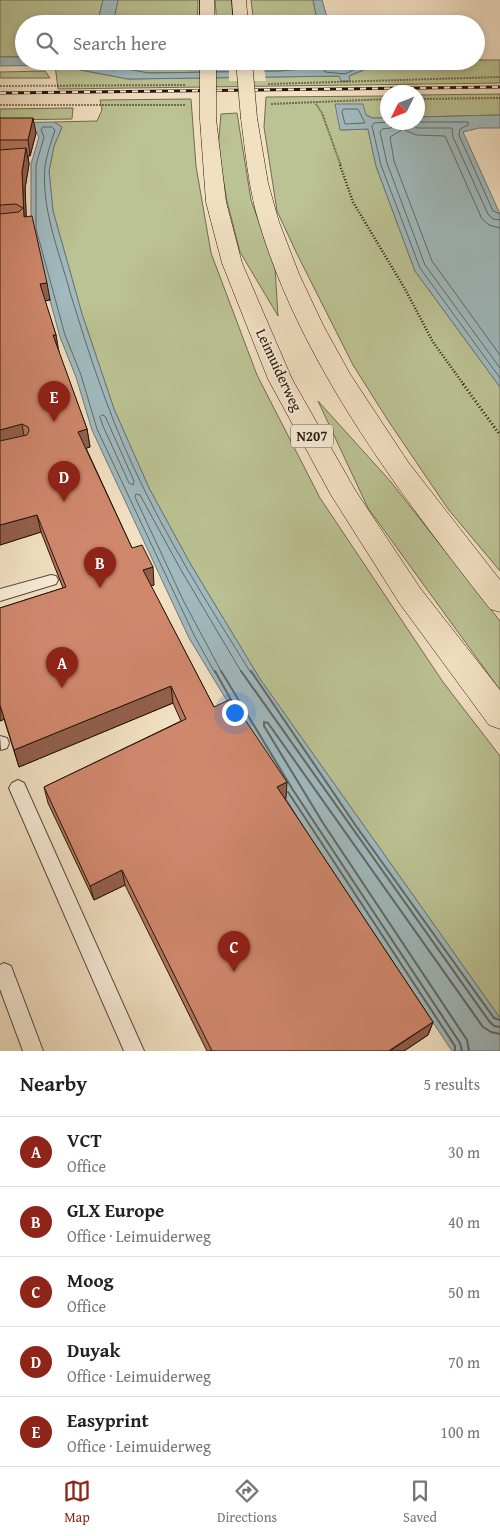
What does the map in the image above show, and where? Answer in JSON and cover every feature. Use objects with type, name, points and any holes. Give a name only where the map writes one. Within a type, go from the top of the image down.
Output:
[{"type":"main road","points":[[207,0],[207,15]]},
{"type":"main road","points":[[239,0],[240,15]]},
{"type":"main road","name":"Leimuiderweg","points":[[208,70],[208,119],[216,202],[232,263],[280,379],[344,495],[400,581],[500,715]]},
{"type":"main road","points":[[245,70],[255,168],[269,222],[300,301],[336,369],[381,444],[449,537],[500,601]]},
{"type":"lane","points":[[0,595],[51,580]]},
{"type":"lane","points":[[18,788],[134,1051]]},
{"type":"lane","points":[[4,974],[33,1051]]},
{"type":"path","points":[[425,99],[500,98]]},
{"type":"path","points":[[326,103],[380,100]]},
{"type":"path","points":[[316,103],[322,112],[353,202],[405,289],[433,342],[500,436]]},
{"type":"path","points":[[0,105],[74,105]]},
{"type":"green space","points":[[0,0],[103,0],[99,15],[15,15],[15,57],[0,57]]},
{"type":"green space","points":[[118,0],[198,0],[197,15],[115,15]]},
{"type":"green space","points":[[215,0],[232,0],[233,15],[216,15]]},
{"type":"green space","points":[[251,0],[313,0],[316,15],[253,15]]},
{"type":"green space","points":[[485,60],[500,60],[500,83],[58,89],[56,70],[81,70],[128,79],[340,76],[341,81],[349,81],[349,76],[363,70],[485,70]]},
{"type":"green space","points":[[135,70],[292,70],[149,73]]},
{"type":"green space","points":[[45,71],[50,78],[0,78],[0,72]]},
{"type":"green space","points":[[500,94],[500,115],[425,117],[425,95]]},
{"type":"green space","points":[[380,96],[380,118],[372,118],[365,114],[341,130],[368,129],[376,166],[415,271],[500,387],[500,571],[448,509],[389,422],[353,365],[297,254],[277,211],[264,127],[266,97]]},
{"type":"green space","points":[[191,99],[196,166],[211,253],[257,375],[320,498],[443,682],[500,756],[500,1018],[260,679],[191,565],[149,488],[114,409],[82,314],[53,211],[49,171],[54,146],[62,127],[54,122],[97,121],[102,110],[100,100]]},
{"type":"green space","points":[[73,108],[72,119],[0,120],[0,109]]},
{"type":"green space","points":[[237,113],[251,200],[275,267],[278,316],[240,252],[227,201],[218,149],[221,114]]},
{"type":"green space","points":[[318,401],[391,482],[500,621],[500,690],[368,508]]},
{"type":"water","points":[[103,0],[118,0],[115,15],[99,15]]},
{"type":"water","points":[[313,0],[322,0],[326,15],[316,15]]},
{"type":"water","points":[[0,57],[15,57],[15,66],[0,66]]},
{"type":"water","points":[[81,70],[132,70],[149,73],[363,70],[349,76],[350,81],[341,81],[339,76],[128,79]]},
{"type":"water","points":[[335,104],[363,104],[366,115],[372,118],[380,118],[380,130],[425,130],[425,117],[500,115],[500,128],[479,128],[463,132],[500,214],[500,387],[415,271],[376,166],[368,129],[340,130]]},
{"type":"water","points":[[54,122],[62,127],[54,146],[49,171],[53,211],[82,314],[114,409],[149,488],[191,565],[260,679],[500,1018],[500,1051],[452,1051],[307,833],[189,638],[92,430],[76,377],[60,337],[31,230],[31,164],[39,137],[35,130],[0,130],[0,123]]},
{"type":"pier","points":[[229,70],[264,70],[266,81],[229,81]]},
{"type":"building","points":[[0,118],[33,118],[28,140],[0,140]]},
{"type":"building","points":[[26,148],[22,172],[24,217],[32,216],[47,283],[40,284],[56,335],[53,335],[87,429],[78,432],[132,548],[142,545],[153,567],[143,570],[214,707],[231,699],[287,782],[277,787],[433,1022],[390,1051],[212,1051],[122,870],[90,886],[44,787],[186,719],[171,686],[14,750],[0,705],[0,608],[66,587],[37,515],[0,525],[0,441],[27,435],[29,431],[28,427],[22,424],[0,430],[0,214],[19,212],[23,208],[16,204],[0,205],[0,150]]},
{"type":"railway","points":[[0,93],[500,87]]},
{"type":"place","name":"Easyprint","points":[[54,422]]},
{"type":"place","name":"Duyak","points":[[64,502]]},
{"type":"place","name":"GLX Europe","points":[[100,588]]},
{"type":"place","name":"VCT","points":[[62,688]]},
{"type":"place","name":"Moog","points":[[234,972]]}]
